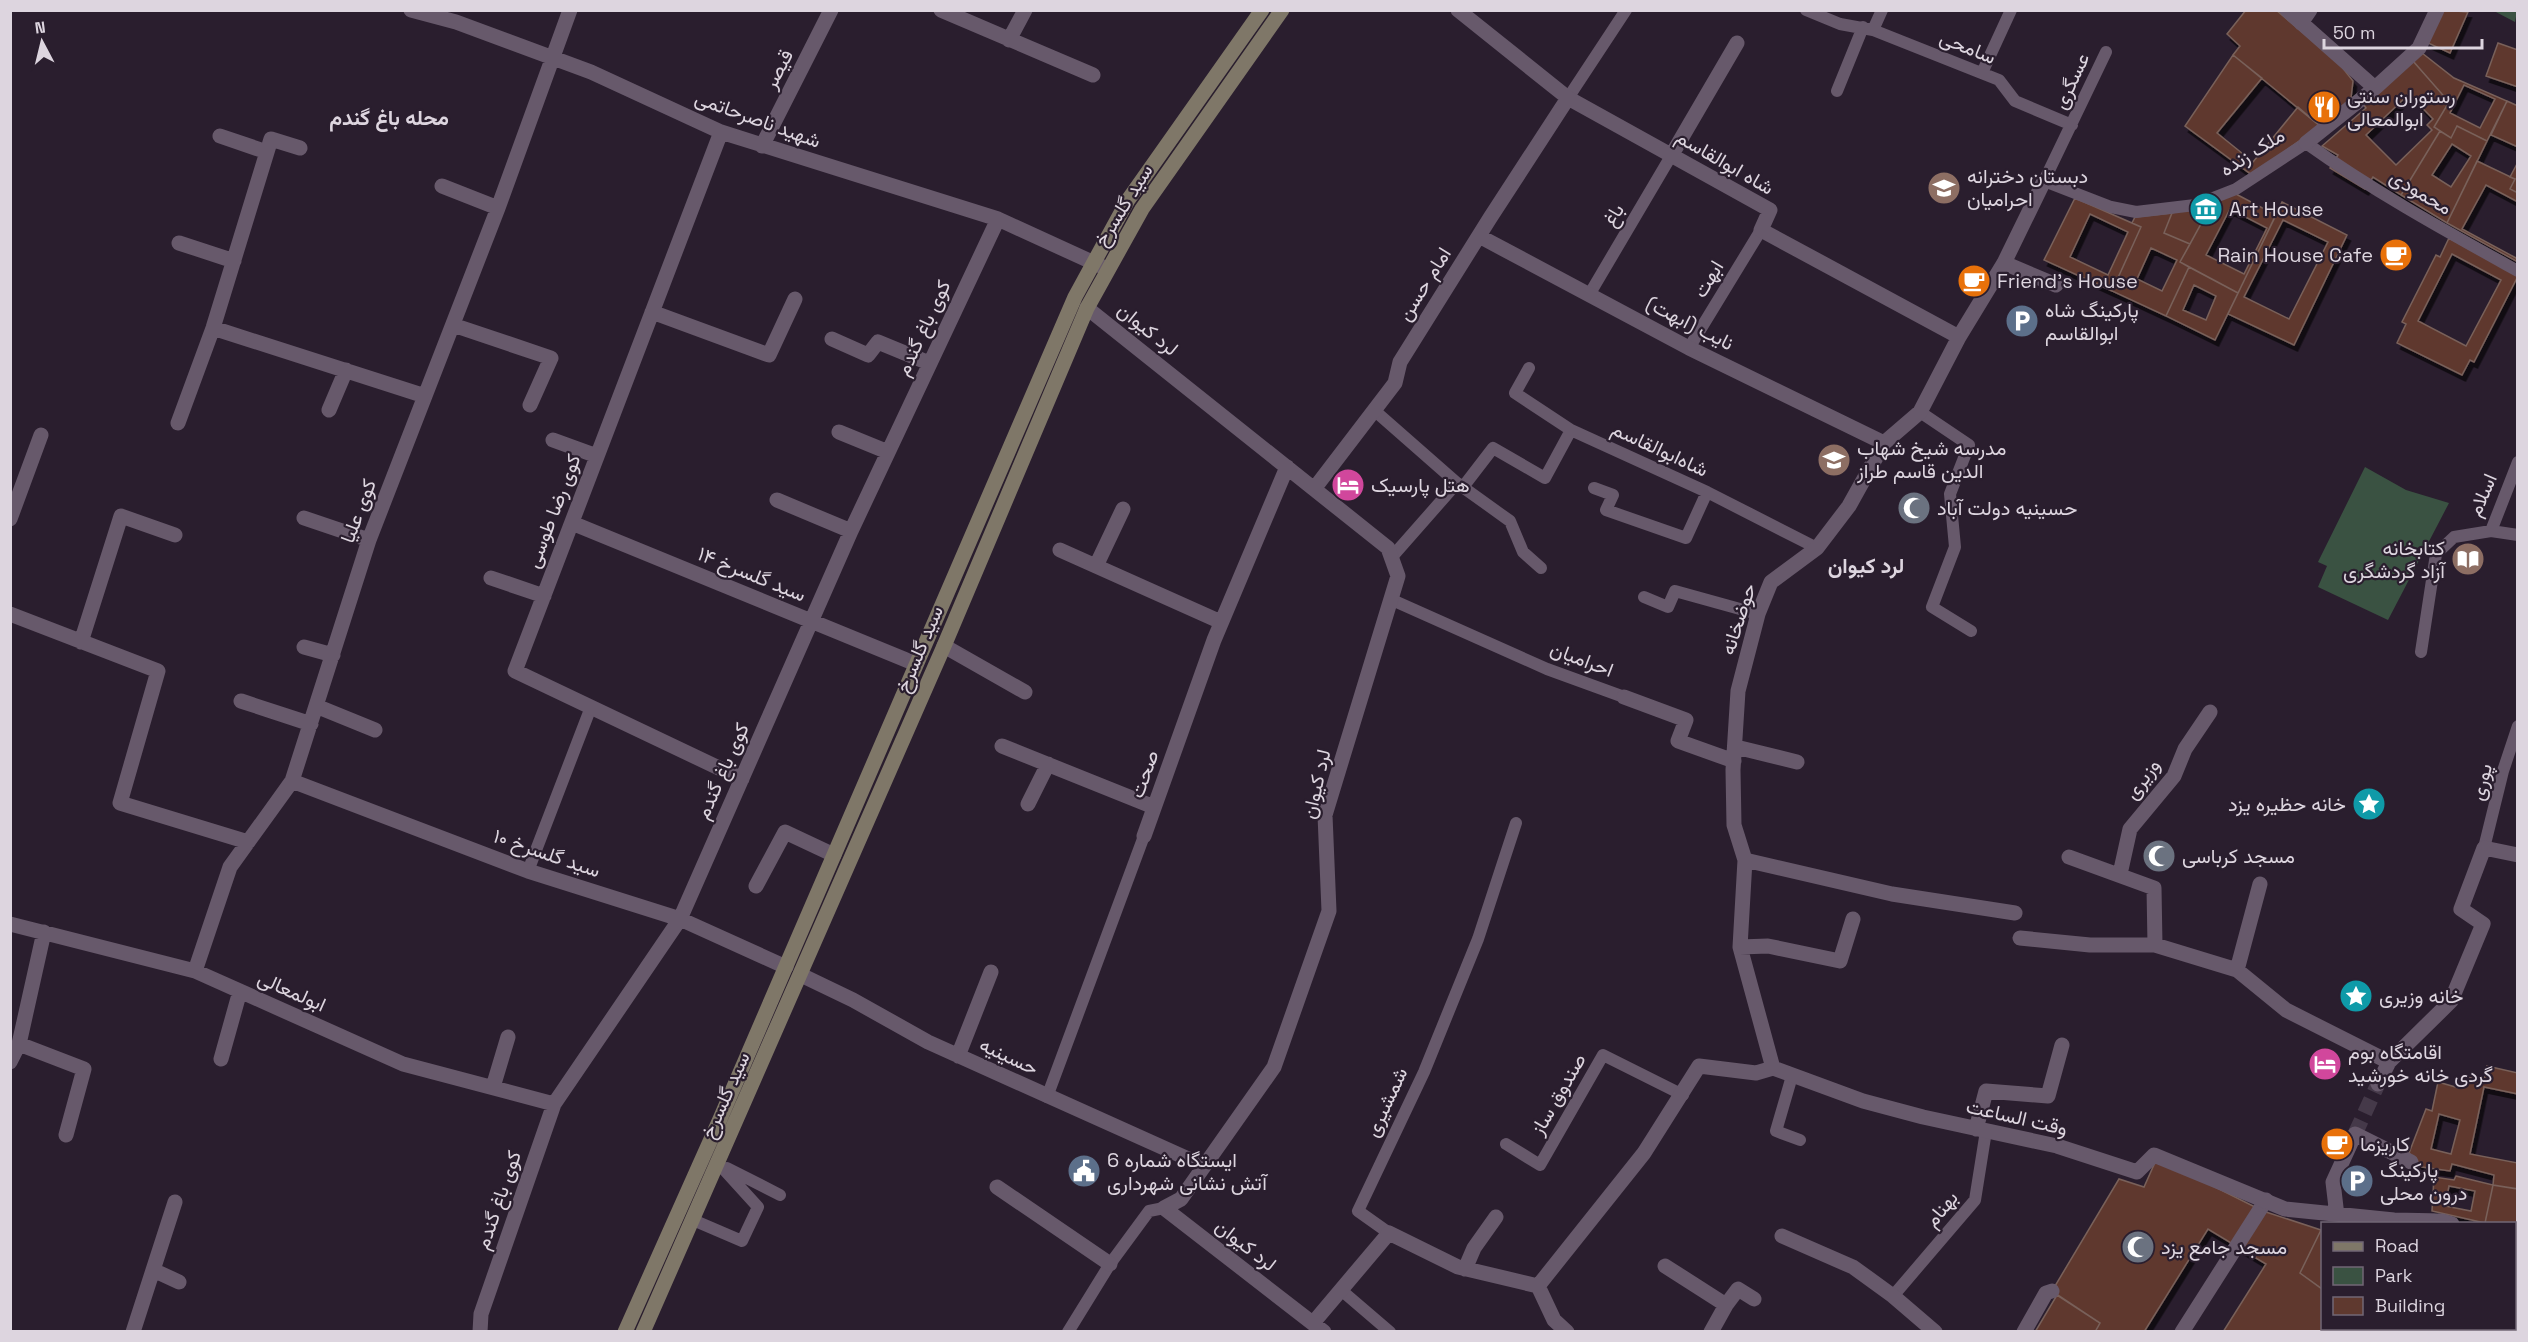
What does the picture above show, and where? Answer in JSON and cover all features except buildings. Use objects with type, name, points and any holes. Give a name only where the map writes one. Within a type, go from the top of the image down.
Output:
[{"type":"main road","name":"سید گلسرخ","points":[[625,1332],[786,967],[1075,297],[1128,200],[1262,10]]},
{"type":"main road","name":"سید گلسرخ","points":[[643,1332],[944,646],[1087,308],[1142,209],[1282,10]]},
{"type":"main road","points":[[1075,297],[1087,308]]},
{"type":"main road","points":[[703,1155],[718,1163]]},
{"type":"main road","points":[[677,1213],[693,1220]]},
{"type":"street","name":"شهید ناصرحاتمی","points":[[411,10],[456,22],[591,72],[721,132],[998,219],[1107,270]]},
{"type":"street","name":"کوی علیا","points":[[195,971],[230,867],[292,781],[369,540],[498,208],[570,10]]},
{"type":"street","name":"قیصر","points":[[762,146],[831,10]]},
{"type":"street","points":[[942,10],[1093,75]]},
{"type":"street","points":[[1009,40],[1025,10]]},
{"type":"street","name":"شاه ابوالقاسم","points":[[1458,10],[1568,98],[1770,210],[1761,230]]},
{"type":"street","points":[[2287,10],[2374,88]]},
{"type":"street","points":[[2301,23],[2310,10]]},
{"type":"street","name":"ملک زنده","points":[[2306,143],[2419,48],[2437,10]]},
{"type":"street","points":[[1671,156],[1737,43]]},
{"type":"street","name":"امام حسن","points":[[1314,489],[1395,384],[1400,363],[1568,98]]},
{"type":"street","name":"کوی رضا طوسی","points":[[721,132],[515,671],[742,779]]},
{"type":"street","points":[[220,136],[267,152]]},
{"type":"street","points":[[177,423],[213,328],[271,139],[300,148]]},
{"type":"street","points":[[1920,412],[1959,338],[2004,263],[2044,181]]},
{"type":"street","points":[[442,186],[498,208]]},
{"type":"street","name":"کوی باغ گندم","points":[[480,1332],[481,1314],[554,1104],[680,920],[810,621],[998,219]]},
{"type":"street","points":[[1761,230],[1959,338]]},
{"type":"street","name":"نایب (ابهت)","points":[[1479,236],[1689,348],[1884,444]]},
{"type":"street","points":[[179,243],[234,261]]},
{"type":"street","points":[[2004,263],[2056,285]]},
{"type":"street","points":[[652,312],[769,355],[795,299]]},
{"type":"street","name":"لرد کیوان","points":[[1087,308],[1388,548],[1398,576],[1325,815],[1329,911],[1274,1067],[1181,1199],[1164,1208],[1318,1328]]},
{"type":"street","points":[[453,325],[551,358],[530,405]]},
{"type":"street","points":[[213,328],[425,396]]},
{"type":"street","points":[[832,339],[868,355],[878,342],[929,363]]},
{"type":"street","points":[[329,410],[346,370]]},
{"type":"street","name":"حوضخانه","points":[[1745,860],[1734,825],[1738,691],[1758,614],[1771,582],[1817,548],[1849,506],[1884,444],[1920,412]]},
{"type":"street","points":[[839,432],[888,452]]},
{"type":"street","points":[[10,519],[40,435]]},
{"type":"street","points":[[553,440],[597,456]]},
{"type":"street","name":"صحت","points":[[1144,836],[1221,622],[1287,467]]},
{"type":"street","points":[[777,500],[851,531]]},
{"type":"street","points":[[1096,566],[1123,509]]},
{"type":"street","points":[[81,642],[120,516],[175,535]]},
{"type":"street","points":[[304,519],[369,540]]},
{"type":"street","name":"سید گلسرخ ۱۴","points":[[572,523],[916,664]]},
{"type":"street","points":[[1060,550],[1221,622]]},
{"type":"street","points":[[491,578],[544,596]]},
{"type":"street","points":[[10,614],[158,671],[120,803],[248,842]]},
{"type":"street","points":[[944,646],[1025,692]]},
{"type":"street","points":[[304,647],[333,655]]},
{"type":"street","name":"احرامیان","points":[[1624,697],[1686,720],[1678,741],[1735,754]]},
{"type":"street","points":[[242,701],[311,724]]},
{"type":"street","points":[[316,706],[375,730]]},
{"type":"street","name":"وزیری","points":[[2120,874],[2130,829],[2174,776],[2185,749],[2210,712]]},
{"type":"street","points":[[1002,746],[1154,807]]},
{"type":"street","points":[[1735,754],[1797,762]]},
{"type":"street","points":[[1028,804],[1048,764]]},
{"type":"street","name":"سید گلسرخ ۱۰","points":[[292,781],[528,871],[680,920],[786,967]]},
{"type":"street","points":[[756,886],[785,832],[834,855]]},
{"type":"street","points":[[2378,1084],[2389,1062],[2451,1001],[2483,924],[2461,909],[2484,848],[2517,855]]},
{"type":"street","points":[[2069,857],[2154,888],[2155,945]]},
{"type":"street","points":[[1567,1332],[1554,1320],[1538,1286],[1644,1153],[1683,1095],[1699,1066],[1756,1073],[1773,1068],[1740,947],[1745,860],[1861,893],[2015,913]]},
{"type":"street","points":[[2237,970],[2260,884]]},
{"type":"street","points":[[1740,947],[1768,946],[1840,961],[1853,920]]},
{"type":"street","name":"ابولمعالی","points":[[10,924],[195,971],[403,1064],[554,1104]]},
{"type":"street","points":[[10,1062],[19,1044],[44,932]]},
{"type":"street","points":[[2020,938],[2090,945],[2155,945],[2237,970],[2286,1010],[2389,1062]]},
{"type":"street","points":[[958,1056],[991,972]]},
{"type":"street","name":"حسینیه","points":[[801,975],[853,1000],[928,1042],[1204,1166]]},
{"type":"street","points":[[221,1059],[240,991]]},
{"type":"street","points":[[493,1087],[508,1037]]},
{"type":"street","points":[[19,1044],[84,1070],[66,1135]]},
{"type":"street","points":[[1981,1130],[1986,1090],[2048,1096],[2062,1045]]},
{"type":"street","name":"وقت الساعت","points":[[1773,1068],[1863,1101],[2057,1146],[2138,1172],[2154,1155],[2285,1209],[2395,1222],[2445,1222]]},
{"type":"street","points":[[2337,1216],[2332,1182],[2355,1134],[2411,1162]]},
{"type":"street","points":[[997,1186],[1110,1264]]},
{"type":"street","points":[[2182,1332],[2266,1200]]},
{"type":"street","points":[[133,1332],[175,1202]]},
{"type":"street","points":[[1465,1269],[1474,1248],[1496,1217]]},
{"type":"street","points":[[1318,1328],[1341,1290],[1389,1233]]},
{"type":"street","name":"شمشیری","points":[[1389,1233],[1465,1269],[1538,1286]]},
{"type":"street","points":[[1782,1236],[1853,1267],[1893,1296],[1935,1332]]},
{"type":"street","points":[[1665,1266],[1726,1305]]},
{"type":"street","points":[[153,1270],[179,1282]]},
{"type":"street","points":[[1711,1332],[1738,1289],[1754,1299]]},
{"type":"street","points":[[2024,1332],[2046,1293],[2052,1292]]},
{"type":"lane","points":[[1568,98],[1626,10]]},
{"type":"lane","name":"سامحی","points":[[1806,10],[1840,24],[1868,29],[1999,80],[2015,101],[2072,125]]},
{"type":"lane","points":[[1837,91],[1868,29],[1882,10]]},
{"type":"lane","points":[[1982,73],[2011,10]]},
{"type":"lane","name":"عسگری","points":[[2044,181],[2106,52]]},
{"type":"lane","name":"ملک زنده","points":[[2044,181],[2111,207],[2136,212],[2195,205],[2236,189],[2306,143]]},
{"type":"lane","name":"محمودی","points":[[2306,143],[2333,163],[2517,271]]},
{"type":"lane","name":"باغ","points":[[1589,295],[1671,156]]},
{"type":"lane","name":"ابهت","points":[[1689,348],[1761,230]]},
{"type":"lane","name":"شاه‌ابوالقاسم","points":[[1529,368],[1515,393],[1571,430],[1707,492],[1817,548]]},
{"type":"lane","points":[[1375,411],[1460,485],[1510,521],[1523,552],[1541,568]]},
{"type":"lane","points":[[1920,412],[1969,445],[1950,494],[1955,548],[1932,607],[1971,631]]},
{"type":"lane","points":[[1391,558],[1493,448],[1545,478],[1571,430]]},
{"type":"lane","name":"اسلام","points":[[2421,652],[2436,554],[2454,537],[2491,531],[2517,462]]},
{"type":"lane","points":[[1594,488],[1612,495],[1606,510],[1686,537],[1707,492]]},
{"type":"lane","points":[[2491,531],[2517,535]]},
{"type":"lane","points":[[1644,597],[1668,607],[1675,591],[1758,614]]},
{"type":"lane","name":"احرامیان","points":[[1390,599],[1547,669],[1624,697]]},
{"type":"lane","points":[[528,871],[591,707]]},
{"type":"lane","name":"پوری","points":[[2484,848],[2517,726]]},
{"type":"lane","name":"شمشیری","points":[[1389,1233],[1358,1210],[1424,1071],[1478,939],[1516,823]]},
{"type":"lane","name":"صحت","points":[[1047,1097],[1144,836]]},
{"type":"lane","name":"صندوق ساز","points":[[1506,1144],[1540,1165],[1603,1055],[1683,1095]]},
{"type":"lane","points":[[1792,1076],[1776,1131],[1800,1140]]},
{"type":"lane","name":"بهنام","points":[[1893,1296],[1974,1200],[1981,1130]]},
{"type":"lane","points":[[718,1163],[780,1195]]},
{"type":"lane","points":[[693,1220],[742,1241],[758,1207],[718,1163]]},
{"type":"lane","points":[[1068,1332],[1110,1264],[1149,1211],[1164,1208]]},
{"type":"lane","points":[[1341,1290],[1390,1332]]},
{"type":"green space","points":[[2494,11],[2517,11],[2515,22]]},
{"type":"green space","points":[[2365,467],[2406,490],[2449,503],[2388,620],[2318,587],[2327,566],[2318,562]]},
{"type":"tunnel","points":[[2355,1134],[2378,1084]]},
{"type":"place","name":"رستوران سنتی ابوالمعالی","points":[[2324,107]]},
{"type":"place","name":"دبستان دخترانه احرامیان","points":[[1944,188]]},
{"type":"place","name":"Art House","points":[[2206,209]]},
{"type":"place","name":"Rain House Cafe","points":[[2396,255]]},
{"type":"place","name":"Friend's House","points":[[1974,281]]},
{"type":"place","name":"پارکینگ شاه ابوالقاسم","points":[[2022,321]]},
{"type":"place","name":"مدرسه شیخ شهاب الدین قاسم طراز","points":[[1834,460]]},
{"type":"place","name":"هتل پارسیک","points":[[1348,485]]},
{"type":"place","name":"حسینیه دولت آباد","points":[[1914,508]]},
{"type":"place","name":"کتابخانه آزاد گردشگری","points":[[2468,559]]},
{"type":"place","name":"خانه حظیره یزد","points":[[2369,804]]},
{"type":"place","name":"مسجد کرباسی","points":[[2159,856]]},
{"type":"place","name":"خانه وزیری","points":[[2356,996]]},
{"type":"place","name":"اقامتگاه بوم گردی خانه خورشید","points":[[2325,1064]]},
{"type":"place","name":"کاریزما","points":[[2337,1144]]},
{"type":"place","name":"ایستگاه شماره 6 آتش نشانی شهرداری","points":[[1084,1171]]},
{"type":"place","name":"پارکینگ درون محلی","points":[[2357,1181]]},
{"type":"place","name":"مسجد جامع یزد","points":[[2138,1247]]},
{"type":"district","name":"محله باغ گندم","points":[[389,117]]},
{"type":"district","name":"لرد کیوان","points":[[1866,565]]}]
